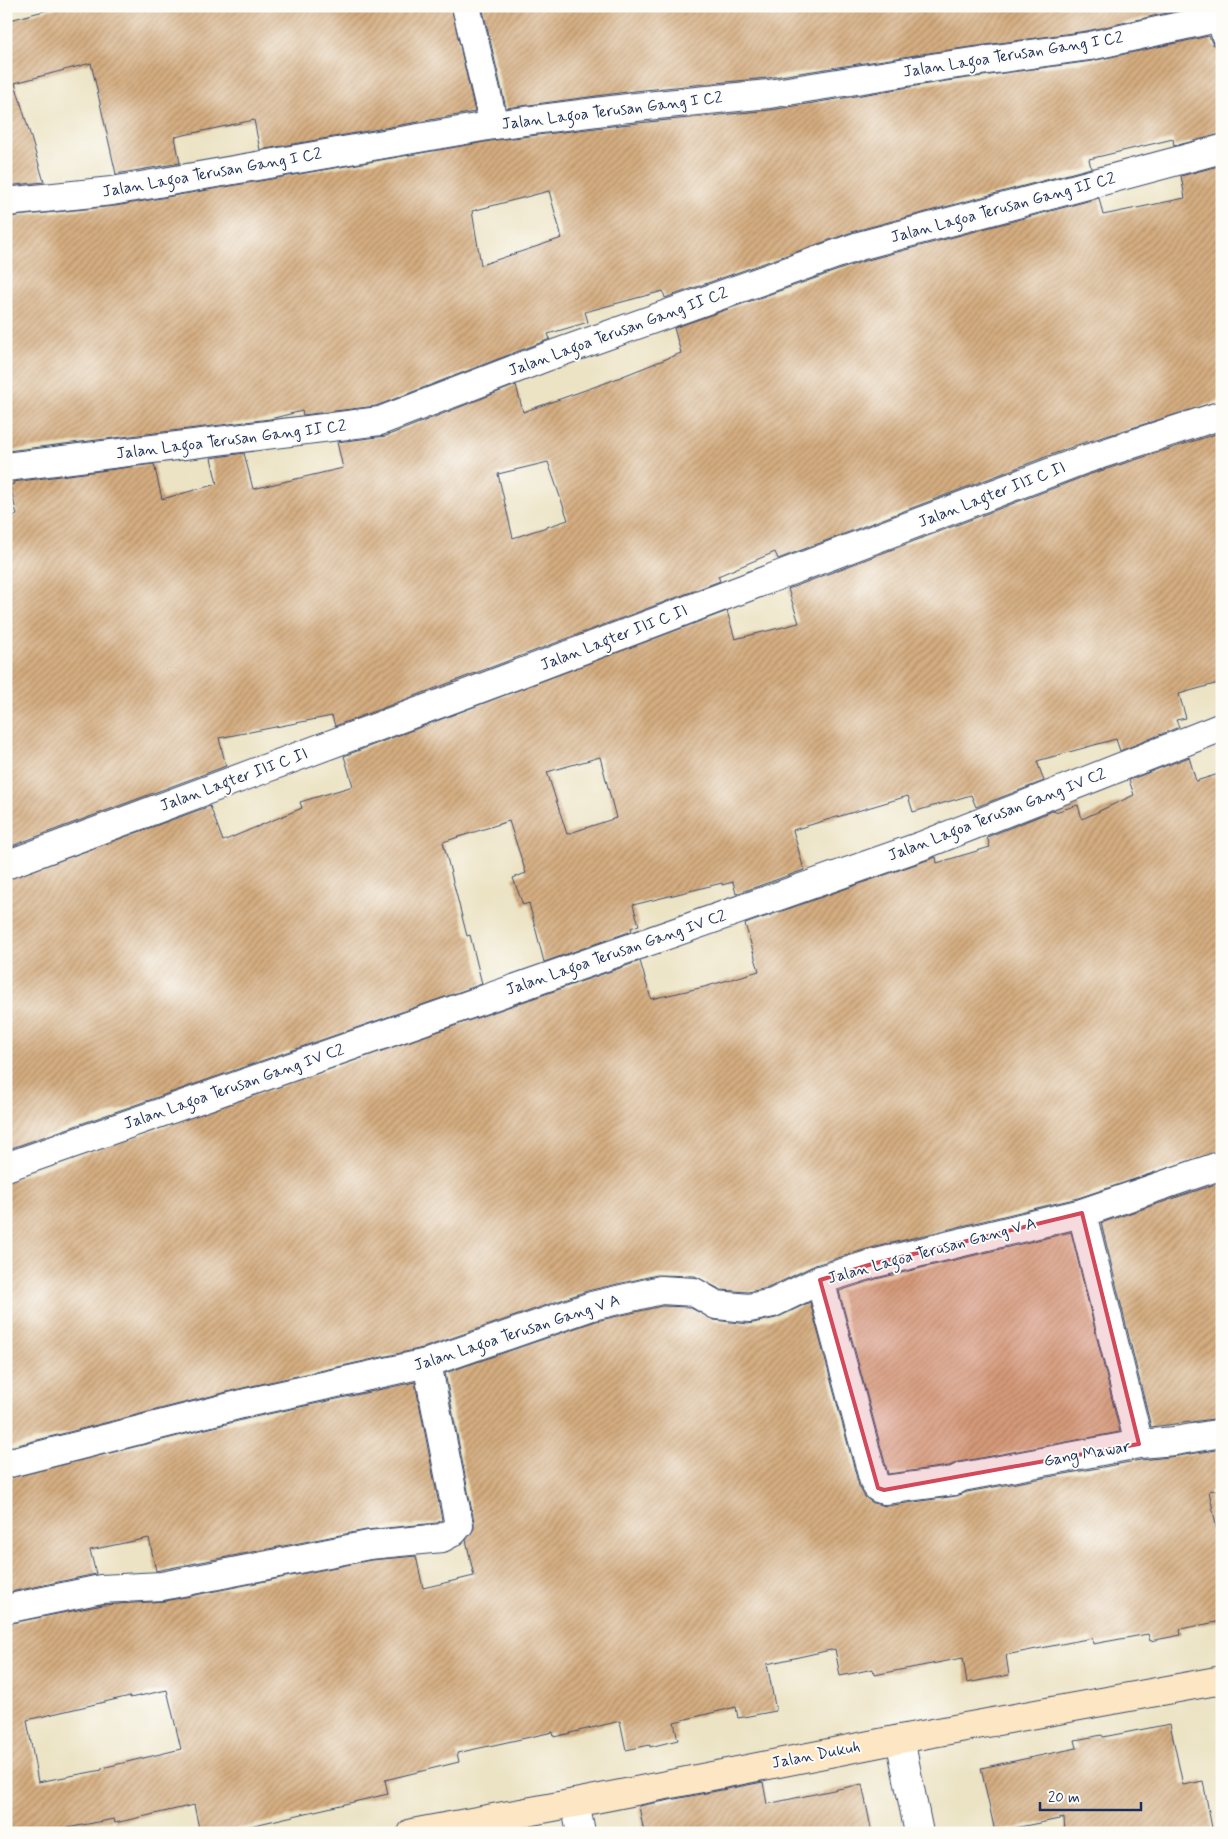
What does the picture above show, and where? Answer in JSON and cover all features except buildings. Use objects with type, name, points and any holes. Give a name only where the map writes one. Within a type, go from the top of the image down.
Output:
[{"type":"street","points":[[466,6],[494,125]]},
{"type":"street","name":"Jalan Lagoa Terusan Gang I C2","points":[[6,202],[112,191],[494,125],[636,107],[769,94],[944,66],[1090,46],[1217,20]]},
{"type":"street","name":"Jalan Lagoa Terusan Gang II C2","points":[[6,468],[380,421],[549,356],[859,246],[1222,149]]},
{"type":"street","name":"Jalan Lagter III C II","points":[[6,865],[463,696],[1083,460],[1222,415]]},
{"type":"street","name":"Jalan Lagoa Terusan Gang IV C2","points":[[6,1167],[921,846],[1222,727]]},
{"type":"street","name":"Jalan Lagoa Terusan Gang V A","points":[[6,1464],[246,1403],[427,1363],[592,1306],[661,1290],[694,1292],[716,1305],[749,1308],[773,1303],[820,1280],[872,1264],[1082,1213],[1222,1165]]},
{"type":"street","points":[[1082,1213],[1139,1444]]},
{"type":"street","name":"Gang Mawar","points":[[820,1280],[874,1482],[878,1488],[884,1490],[954,1481],[962,1477],[1139,1444],[1175,1441],[1222,1433]]},
{"type":"street","points":[[6,1609],[101,1589],[162,1586],[369,1545],[447,1536],[459,1525],[427,1363]]},
{"type":"street","name":"Jalan Dukuh","points":[[412,1833],[900,1739],[1222,1680]]},
{"type":"street","points":[[900,1739],[919,1833]]},
{"type":"street","points":[[575,1803],[581,1833]]},
{"type":"highlighted area","points":[[1082,1213],[1139,1444],[884,1490],[878,1488],[820,1280],[872,1264]]}]
